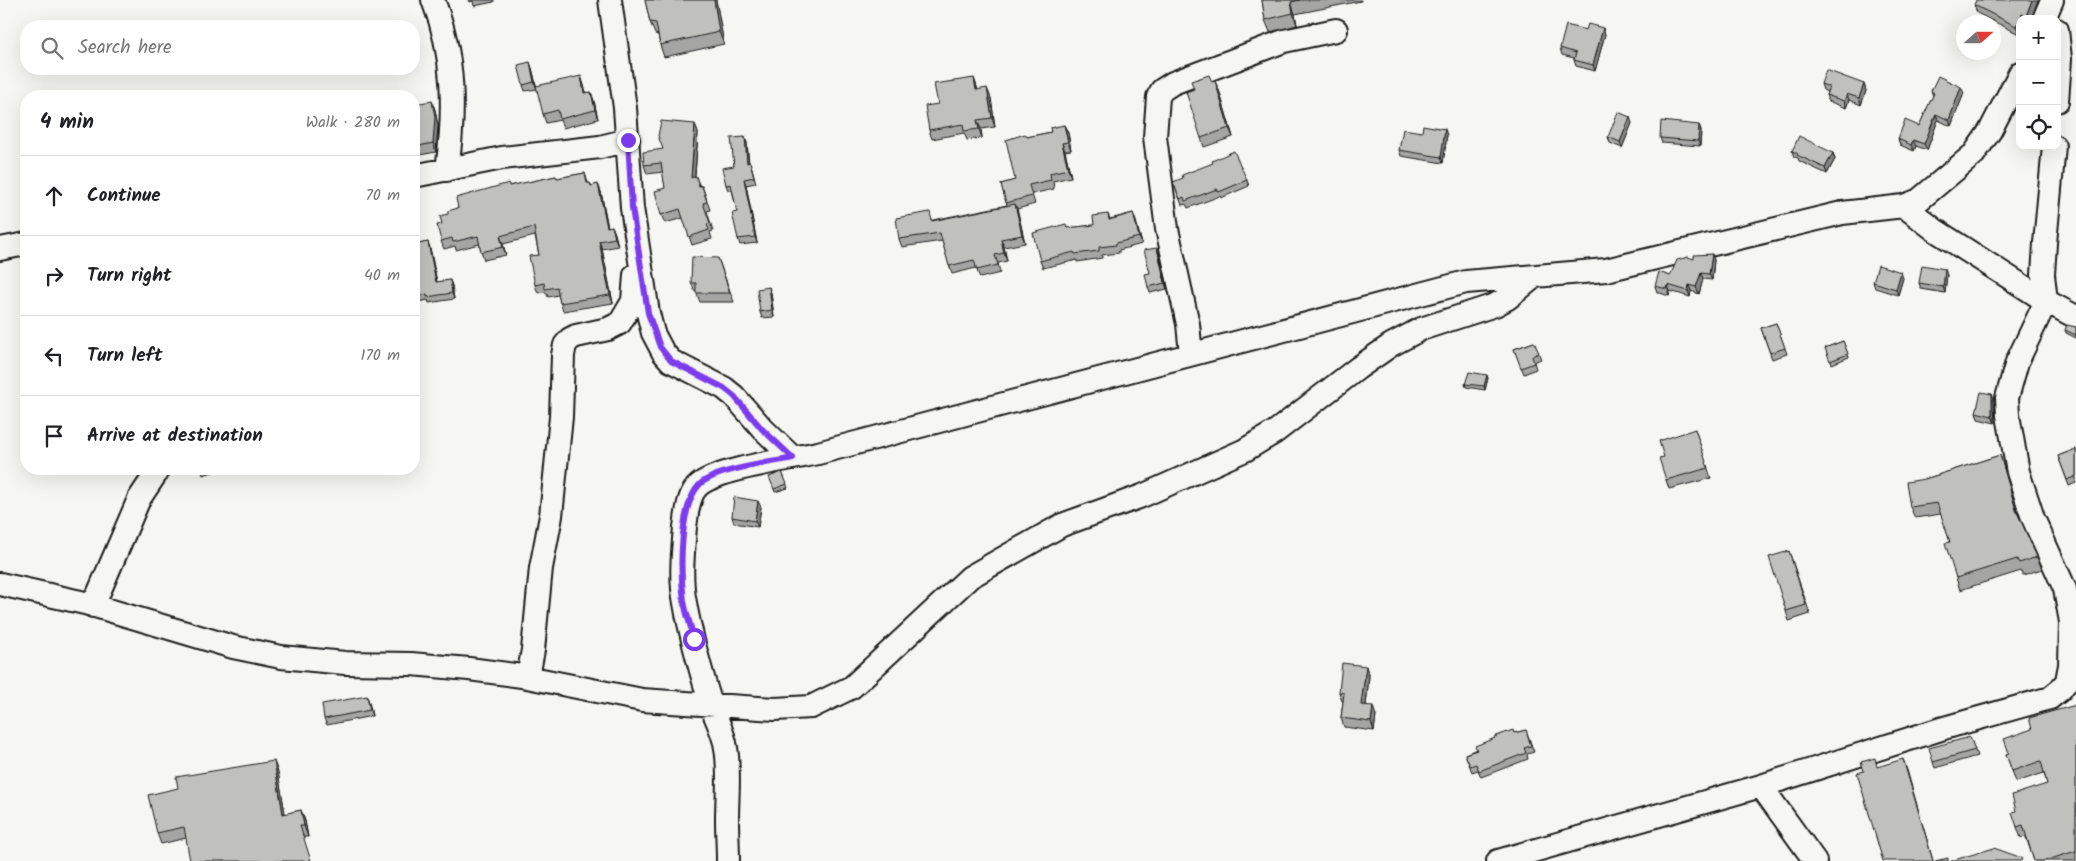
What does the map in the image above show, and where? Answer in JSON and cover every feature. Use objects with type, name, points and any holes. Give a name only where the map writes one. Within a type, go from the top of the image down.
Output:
[{"type":"street","points":[[433,0],[446,40],[451,73],[453,111],[447,170]]},
{"type":"street","points":[[610,0],[628,140],[632,208],[648,313],[653,332],[663,352],[671,361],[724,388],[734,396],[762,429],[793,458]]},
{"type":"street","points":[[1191,354],[1188,324],[1167,229],[1157,151],[1155,121],[1158,97],[1162,90],[1173,83],[1264,48],[1336,30]]},
{"type":"street","points":[[728,861],[728,761],[723,736],[712,705],[684,602],[682,560],[687,515],[691,499],[696,487],[710,478],[892,434],[1466,282],[1606,270],[1842,213],[1904,206],[1919,200],[1974,154],[1990,131],[2016,81]]},
{"type":"street","points":[[420,175],[502,158],[600,147],[628,140]]},
{"type":"street","points":[[1498,861],[1761,786],[1944,728],[2050,698],[2060,690],[2066,680],[2070,665],[2072,636],[2065,589],[2025,497],[2018,472],[2007,406],[2009,387],[2017,362],[2046,301],[2044,275],[2045,243],[2054,150]]},
{"type":"street","points":[[1904,206],[1935,230],[2046,301],[2076,317]]},
{"type":"street","points":[[0,249],[20,245]]},
{"type":"street","points":[[528,677],[533,650],[541,568],[551,516],[561,417],[565,345],[576,336],[608,329],[620,323],[632,305],[634,278],[642,267]]},
{"type":"street","points":[[0,584],[93,606],[233,647],[281,658],[345,663],[411,664],[528,677],[642,700],[775,709],[811,706],[852,687],[970,577],[1062,524],[1142,496],[1245,450],[1275,432],[1391,345],[1421,329],[1495,305],[1508,298],[1536,276]]},
{"type":"street","points":[[93,606],[139,499],[155,475]]},
{"type":"street","points":[[1761,786],[1815,861]]},
{"type":"building","points":[[645,0],[714,0],[719,32],[660,45],[656,23],[650,22]]},
{"type":"building","points":[[1262,0],[1300,0],[1291,2],[1293,13],[1265,20]]},
{"type":"building","points":[[1976,0],[2032,0],[2026,15],[2016,15],[2016,26],[2001,18],[2001,15],[1994,15],[1974,5]]},
{"type":"building","points":[[1588,24],[1603,28],[1593,65],[1574,60],[1576,53],[1560,48],[1566,25],[1586,30]]},
{"type":"building","points":[[530,62],[534,82],[523,85],[518,65]]},
{"type":"building","points":[[1826,70],[1864,84],[1859,98],[1847,94],[1844,101],[1826,95],[1829,87],[1821,84]]},
{"type":"building","points":[[1209,75],[1212,82],[1215,81],[1229,128],[1201,138],[1186,92],[1194,89],[1191,81]]},
{"type":"building","points":[[581,76],[584,93],[591,92],[595,110],[560,119],[558,110],[543,114],[536,86]]},
{"type":"building","points":[[1938,76],[1961,87],[1949,120],[1936,114],[1924,144],[1913,140],[1911,145],[1898,139],[1905,120],[1919,126],[1934,93],[1931,91]]},
{"type":"building","points":[[974,78],[976,90],[987,88],[992,118],[977,120],[979,129],[964,131],[963,124],[929,130],[925,106],[938,104],[934,84]]},
{"type":"building","points":[[432,101],[435,117],[433,143],[420,146],[420,103]]},
{"type":"building","points":[[1618,112],[1630,117],[1620,142],[1608,137]]},
{"type":"building","points":[[661,121],[695,124],[691,178],[696,176],[699,186],[702,186],[707,202],[703,203],[710,223],[707,224],[709,230],[689,237],[680,209],[661,215],[655,191],[665,188],[661,163],[644,165],[643,152],[663,149],[658,136]]},
{"type":"building","points":[[1661,121],[1699,125],[1698,141],[1660,138]]},
{"type":"building","points":[[1064,125],[1068,142],[1062,143],[1068,169],[1050,173],[1051,180],[1029,185],[1032,196],[1006,203],[1001,184],[1015,180],[1006,140],[1025,134],[1027,137],[1051,132],[1050,128]]},
{"type":"building","points":[[1423,125],[1445,129],[1441,157],[1399,150],[1403,129],[1422,132]]},
{"type":"building","points":[[1799,136],[1833,153],[1825,168],[1792,151]]},
{"type":"building","points":[[745,137],[747,163],[750,162],[754,177],[744,179],[755,237],[738,239],[732,213],[737,212],[731,184],[726,185],[722,168],[734,166],[731,138]]},
{"type":"building","points":[[1234,151],[1247,180],[1219,192],[1217,189],[1185,201],[1184,197],[1180,199],[1173,182],[1183,178],[1182,175],[1213,163],[1212,161]]},
{"type":"building","points":[[585,173],[587,183],[590,183],[591,186],[598,184],[607,227],[612,226],[615,238],[599,241],[610,295],[560,303],[557,287],[545,289],[544,283],[535,285],[529,256],[539,255],[534,227],[500,236],[503,247],[481,252],[478,236],[453,242],[452,238],[441,241],[437,225],[442,224],[440,216],[458,208],[456,198],[509,183],[509,186],[556,176],[557,178]]},
{"type":"building","points":[[1015,204],[1022,235],[1001,239],[1004,253],[995,255],[998,265],[977,270],[974,260],[949,266],[940,233],[899,239],[896,218],[930,212],[932,221]]},
{"type":"building","points":[[1133,213],[1139,237],[1116,243],[1116,245],[1099,247],[1099,251],[1075,254],[1074,252],[1040,261],[1033,233],[1066,224],[1067,228],[1094,225],[1093,216],[1108,214],[1109,220]]},
{"type":"building","points":[[428,242],[436,282],[450,280],[452,293],[427,297],[427,294],[420,296],[420,244]]},
{"type":"building","points":[[1157,248],[1165,283],[1148,287],[1145,274],[1150,273],[1144,250]]},
{"type":"building","points":[[1712,254],[1709,274],[1701,273],[1696,287],[1689,285],[1688,291],[1668,285],[1667,289],[1655,286],[1659,272],[1670,276],[1677,260],[1688,257],[1694,259],[1694,255]]},
{"type":"building","points":[[692,257],[718,258],[730,293],[696,293],[696,283],[691,283]]},
{"type":"building","points":[[1878,265],[1901,272],[1896,289],[1873,282]]},
{"type":"building","points":[[1922,265],[1945,269],[1943,287],[1919,283]]},
{"type":"building","points":[[769,287],[772,310],[760,312],[757,289]]},
{"type":"building","points":[[1776,323],[1785,348],[1770,353],[1761,328]]},
{"type":"building","points":[[2067,325],[2076,327],[2076,335],[2065,330]]},
{"type":"building","points":[[1843,341],[1848,354],[1830,361],[1825,348]]},
{"type":"building","points":[[1534,342],[1539,353],[1532,356],[1534,363],[1521,368],[1514,349]]},
{"type":"building","points":[[1469,372],[1487,375],[1484,386],[1465,384]]},
{"type":"building","points":[[1981,392],[1992,394],[1992,416],[1976,412]]},
{"type":"building","points":[[1695,429],[1708,468],[1666,480],[1659,458],[1664,457],[1659,441]]},
{"type":"building","points":[[2076,449],[2076,476],[2067,480],[2058,456]]},
{"type":"building","points":[[2000,455],[2016,510],[2037,557],[2019,563],[2017,559],[1956,578],[1945,543],[1950,542],[1937,503],[1910,507],[1906,482],[1925,479]]},
{"type":"building","points":[[782,472],[787,484],[774,489],[769,477]]},
{"type":"building","points":[[734,497],[758,501],[755,521],[732,517]]},
{"type":"building","points":[[1789,551],[1806,605],[1786,611],[1769,557]]},
{"type":"building","points":[[1342,663],[1366,666],[1361,705],[1373,706],[1371,722],[1341,718],[1344,693],[1339,692]]},
{"type":"building","points":[[367,696],[370,710],[324,719],[322,704]]},
{"type":"building","points":[[2076,705],[2076,851],[2044,861],[2034,861],[2023,825],[2017,827],[2012,812],[2016,811],[2012,795],[2047,784],[2041,761],[2012,771],[2006,754],[2009,753],[2004,739],[2032,729],[2029,718]]},
{"type":"building","points":[[1513,730],[1514,733],[1526,730],[1531,746],[1524,748],[1526,753],[1479,771],[1476,764],[1470,766],[1465,754],[1477,750],[1475,746]]},
{"type":"building","points":[[1970,737],[1975,750],[1933,762],[1929,748]]},
{"type":"building","points":[[1875,758],[1877,767],[1903,759],[1933,861],[1883,861],[1857,773],[1864,771],[1861,762]]},
{"type":"building","points":[[274,761],[283,814],[301,810],[304,826],[300,826],[311,861],[190,861],[184,827],[157,833],[148,795],[178,788],[176,777]]},
{"type":"building","points":[[1994,848],[2022,858],[2021,861],[1951,861]]},
{"type":"building","points":[[1948,858],[1948,861],[1935,861]]},
{"type":"route","points":[[628,140],[632,208],[648,313],[653,332],[660,347],[671,361],[724,388],[734,396],[762,429],[793,458],[726,473],[710,478],[696,487],[687,515],[682,560],[684,602],[694,639]]}]
